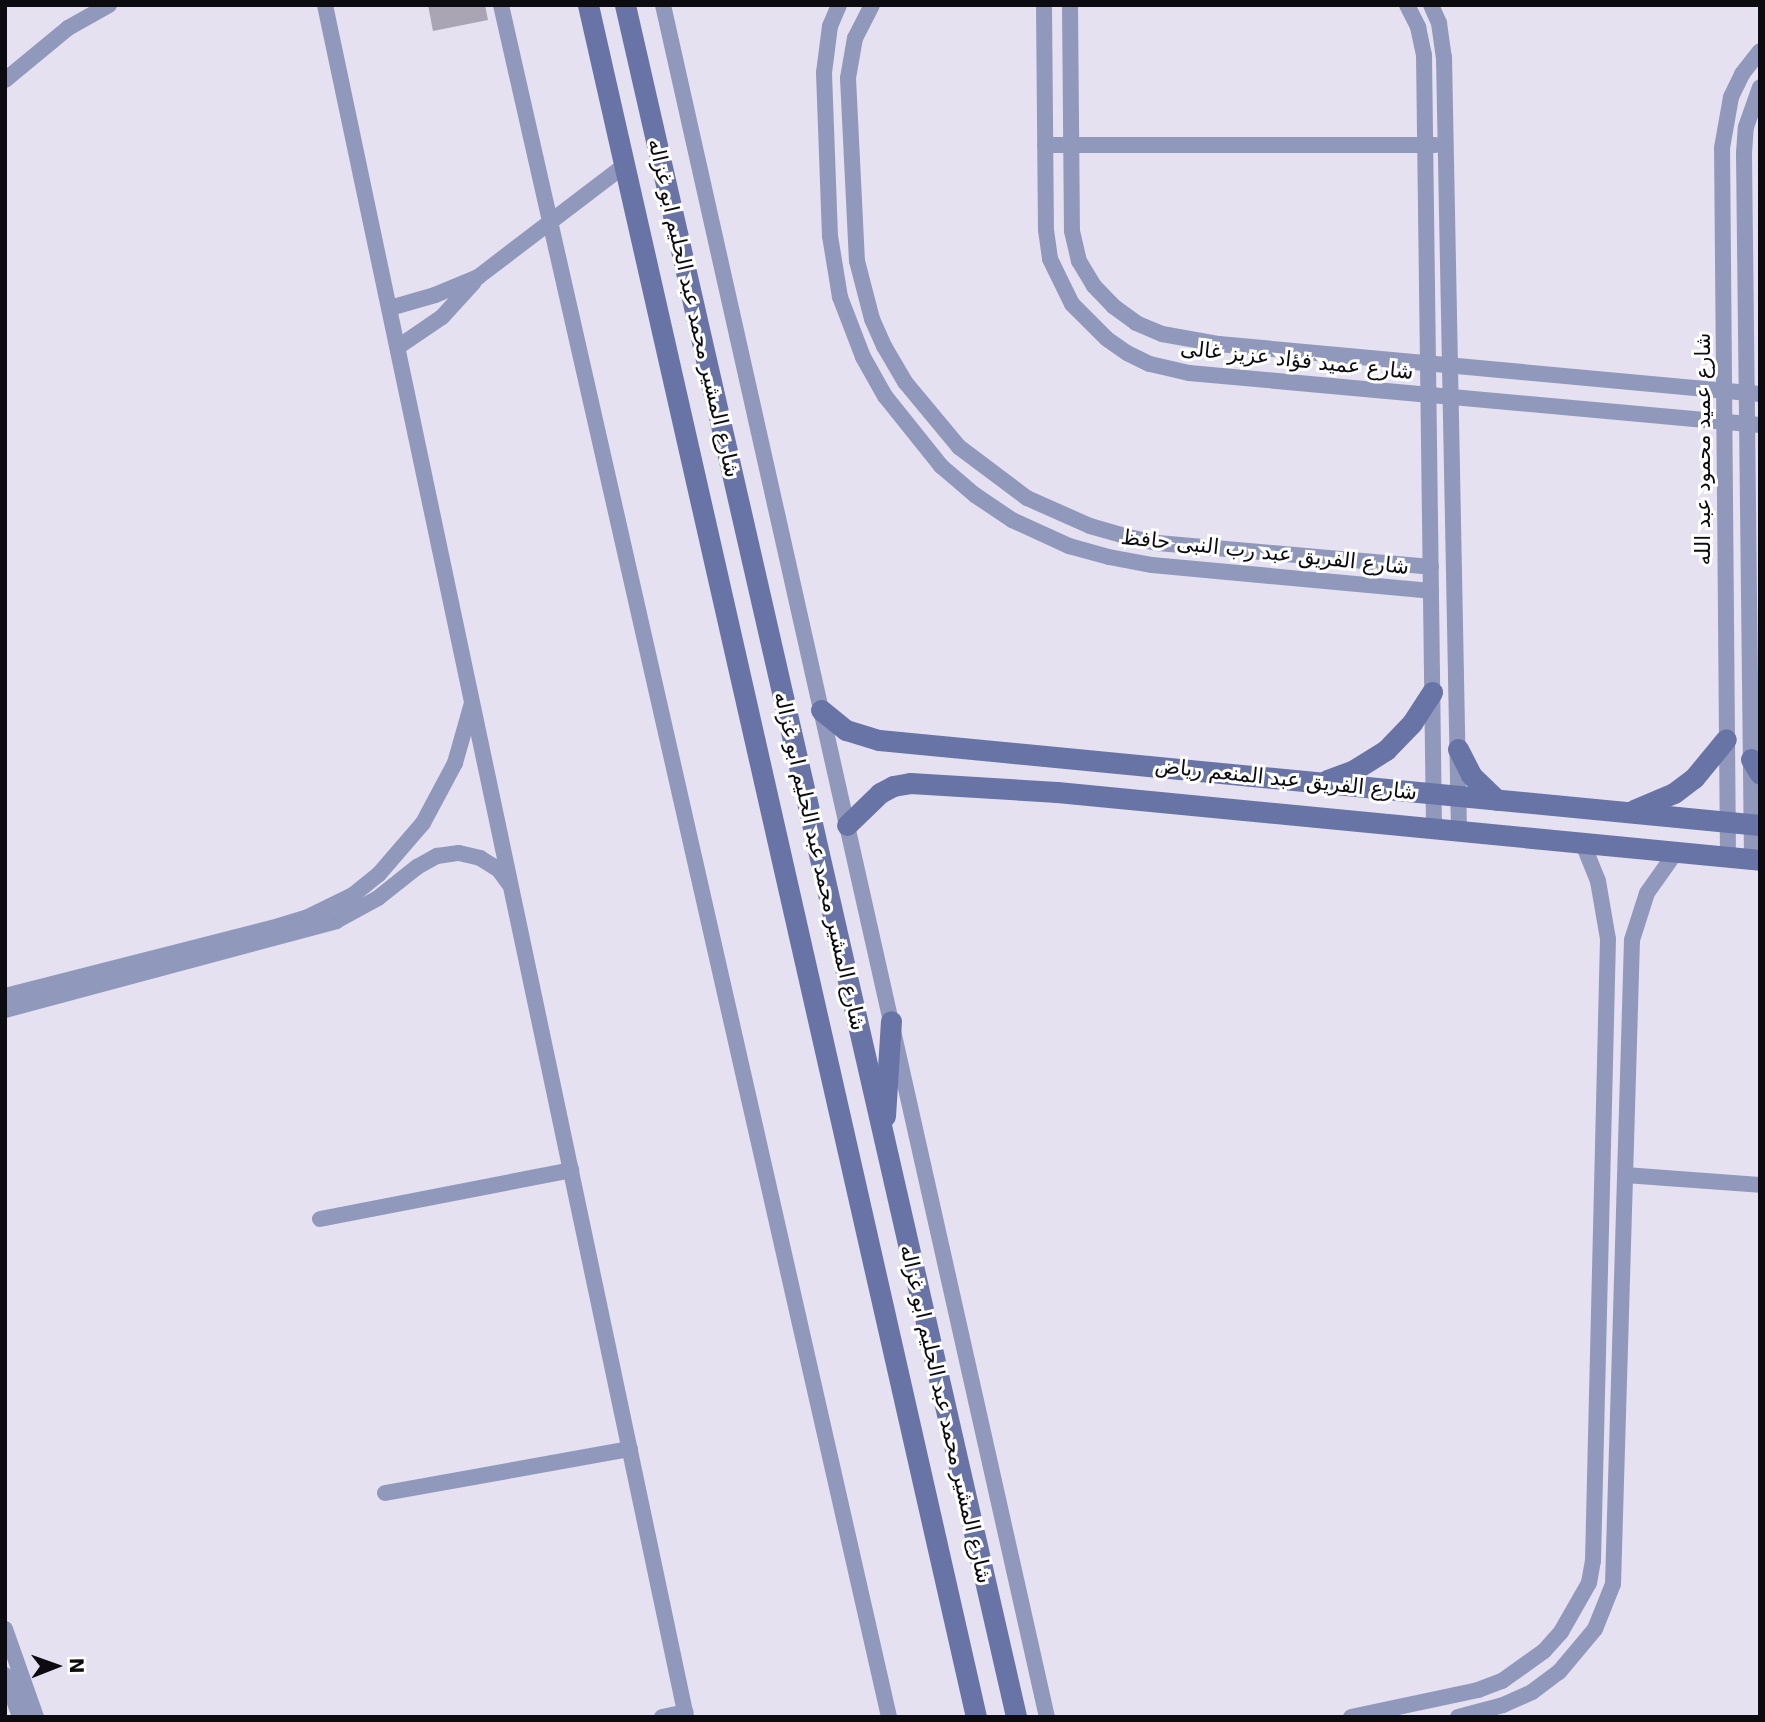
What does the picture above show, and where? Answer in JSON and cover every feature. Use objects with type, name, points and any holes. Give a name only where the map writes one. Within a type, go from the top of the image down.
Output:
[{"type":"street","points":[[5,80],[68,29],[109,5]]},
{"type":"street","points":[[325,5],[686,1714],[662,1717]]},
{"type":"street","points":[[501,5],[889,1717]]},
{"type":"street","name":"شارع المشير محمد عبد الحليم ابو غزاله","points":[[588,5],[976,1717]]},
{"type":"street","name":"شارع المشير محمد عبد الحليم ابو غزاله","points":[[625,5],[1016,1717]]},
{"type":"street","points":[[663,5],[1047,1717]]},
{"type":"street","name":"شارع الفريق عبد رب النبى حافظ","points":[[839,5],[830,26],[824,73],[830,236],[840,297],[863,357],[885,396],[941,466],[975,495],[1012,520],[1069,546],[1109,557],[1152,565],[1431,591]]},
{"type":"street","name":"شارع الفريق عبد رب النبى حافظ","points":[[872,5],[855,38],[848,78],[854,235],[861,281],[872,319],[905,382],[959,447],[1027,498],[1080,522],[1124,536],[1158,543],[1431,568]]},
{"type":"street","name":"شارع عميد فؤاد عزيز غالى","points":[[1044,5],[1046,230],[1050,259],[1072,304],[1107,340],[1150,363],[1189,373],[1753,424]]},
{"type":"street","name":"شارع عميد فؤاد عزيز غالى","points":[[1070,5],[1072,231],[1079,261],[1100,292],[1136,323],[1162,334],[1190,340],[1753,394]]},
{"type":"street","name":"شارع الفريق عبد رب النبى حافظ","points":[[1407,5],[1418,27],[1424,55],[1434,829]]},
{"type":"street","points":[[1431,5],[1438,23],[1444,57],[1459,831]]},
{"type":"street","name":"شارع عميد محمود عبد الله","points":[[1728,857],[1724,122],[1742,74],[1760,51]]},
{"type":"street","name":"شارع عميد محمود عبد الله","points":[[1756,860],[1753,394],[1744,153],[1746,127],[1752,102],[1760,86]]},
{"type":"street","points":[[1045,145],[1446,145]]},
{"type":"street","points":[[398,347],[442,317],[478,277],[625,165]]},
{"type":"street","points":[[390,308],[435,295],[478,277]]},
{"type":"street","points":[[1726,601],[1754,603]]},
{"type":"street","points":[[1726,626],[1754,630]]},
{"type":"street","points":[[1320,783],[1354,770],[1386,750],[1412,723],[1432,692]]},
{"type":"street","points":[[5,996],[308,918],[353,895],[379,874],[423,823],[455,763],[473,697]]},
{"type":"street","name":"شارع الفريق عبد المنعم رياض","points":[[821,710],[846,730],[867,738],[1756,825]]},
{"type":"street","points":[[1628,813],[1674,793],[1695,778],[1726,738]]},
{"type":"street","points":[[1458,749],[1471,775],[1497,800]]},
{"type":"street","points":[[1058,792],[1059,757]]},
{"type":"street","name":"شارع الفريق عبد المنعم رياض","points":[[847,825],[880,793],[893,786],[910,783],[1058,792],[1756,860]]},
{"type":"street","points":[[1351,1717],[1478,1690],[1524,1667],[1561,1632],[1589,1583],[1593,1561],[1608,939],[1600,890],[1583,844]]},
{"type":"street","points":[[1458,1717],[1503,1705],[1532,1692],[1559,1672],[1581,1649],[1605,1607],[1613,1584],[1632,940],[1647,893],[1676,852]]},
{"type":"street","points":[[5,1010],[336,921],[378,898],[417,867],[437,856],[459,853],[480,858],[499,870],[511,888]]},
{"type":"street","points":[[883,1139],[891,1021]]},
{"type":"street","points":[[320,1219],[571,1170]]},
{"type":"street","points":[[1625,1175],[1760,1185]]},
{"type":"street","points":[[876,1282],[913,1273]]},
{"type":"street","points":[[1598,1284],[1621,1286]]},
{"type":"street","points":[[385,1493],[629,1448]]},
{"type":"street","points":[[5,1629],[36,1717]]},
{"type":"street","points":[[1561,1632],[1581,1649]]},
{"type":"street","points":[[5,1675],[20,1717]]},
{"type":"building","points":[[428,5],[485,5],[488,20],[433,31]]}]
